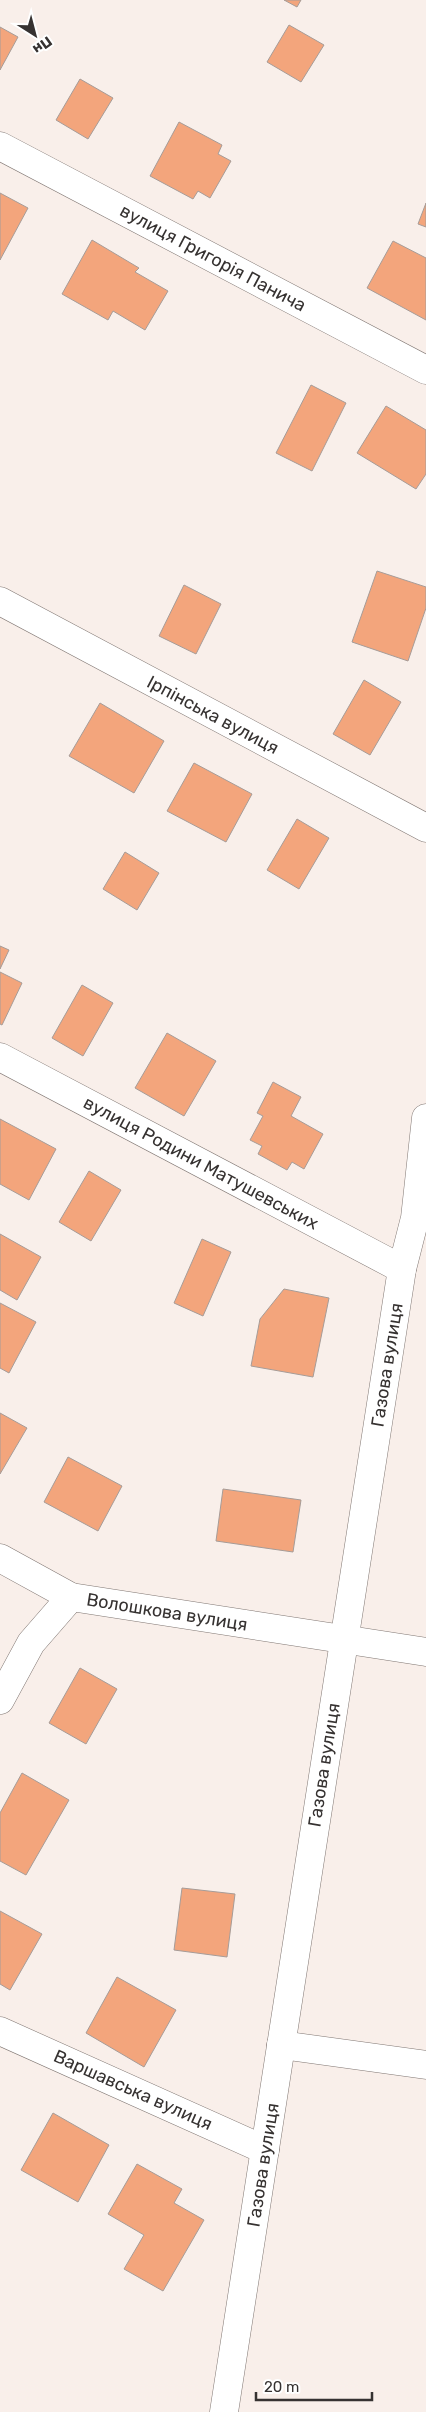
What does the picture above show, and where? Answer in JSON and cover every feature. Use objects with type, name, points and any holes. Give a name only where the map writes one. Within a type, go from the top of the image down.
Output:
[{"type":"street","name":"вулиця Григорія Панича","points":[[0,146],[426,370]]},
{"type":"street","name":"Ірпінська вулиця","points":[[0,601],[426,828]]},
{"type":"street","name":"вулиця Родини Матушевських","points":[[0,1057],[402,1269]]},
{"type":"street","name":"Газова вулиця","points":[[224,2412],[402,1269],[420,1219],[426,1118]]},
{"type":"street","name":"Волошкова вулиця","points":[[0,1558],[71,1597],[426,1652]]},
{"type":"street","points":[[0,1700],[31,1644],[71,1597]]},
{"type":"street","name":"Варшавська вулиця","points":[[0,2030],[265,2150]]},
{"type":"street","points":[[281,2045],[426,2065]]},
{"type":"building","points":[[284,0],[301,0],[297,7]]},
{"type":"building","points":[[289,25],[324,45],[301,82],[267,62]]},
{"type":"building","points":[[0,27],[18,37],[0,70]]},
{"type":"building","points":[[80,79],[113,98],[88,139],[56,120]]},
{"type":"building","points":[[179,122],[222,145],[218,154],[231,161],[210,198],[198,191],[193,199],[150,176]]},
{"type":"building","points":[[0,193],[28,208],[0,260]]},
{"type":"building","points":[[426,203],[426,227],[418,224]]},
{"type":"building","points":[[92,240],[139,268],[135,272],[168,291],[145,330],[113,311],[108,320],[62,294]]},
{"type":"building","points":[[393,241],[426,258],[426,320],[367,288]]},
{"type":"building","points":[[311,385],[346,403],[312,471],[276,453]]},
{"type":"building","points":[[386,406],[426,430],[426,474],[416,489],[357,453]]},
{"type":"building","points":[[377,571],[426,587],[426,608],[408,661],[352,642]]},
{"type":"building","points":[[184,585],[221,604],[196,654],[159,636]]},
{"type":"building","points":[[364,680],[401,702],[370,755],[333,734]]},
{"type":"building","points":[[100,703],[164,741],[134,793],[69,756]]},
{"type":"building","points":[[194,763],[252,794],[226,842],[167,811]]},
{"type":"building","points":[[297,819],[329,838],[299,889],[267,870]]},
{"type":"building","points":[[125,852],[159,873],[137,910],[103,889]]},
{"type":"building","points":[[0,946],[9,950],[0,969]]},
{"type":"building","points":[[0,972],[22,983],[2,1025],[0,1024]]},
{"type":"building","points":[[82,985],[113,1003],[83,1056],[52,1038]]},
{"type":"building","points":[[167,1033],[216,1061],[184,1116],[135,1088]]},
{"type":"building","points":[[273,1082],[301,1097],[291,1116],[323,1134],[304,1169],[292,1162],[287,1170],[258,1154],[262,1146],[250,1140],[263,1116],[257,1113]]},
{"type":"building","points":[[0,1119],[56,1149],[29,1200],[0,1184]]},
{"type":"building","points":[[89,1171],[121,1190],[91,1241],[59,1222]]},
{"type":"building","points":[[0,1234],[41,1257],[17,1300],[0,1290]]},
{"type":"building","points":[[202,1239],[231,1252],[203,1316],[174,1303]]},
{"type":"building","points":[[284,1289],[329,1298],[313,1377],[251,1366],[260,1319]]},
{"type":"building","points":[[0,1303],[36,1322],[9,1373],[0,1368]]},
{"type":"building","points":[[0,1413],[27,1428],[0,1474]]},
{"type":"building","points":[[68,1457],[122,1486],[98,1531],[44,1502]]},
{"type":"building","points":[[223,1489],[301,1500],[293,1552],[216,1541]]},
{"type":"building","points":[[80,1668],[117,1689],[86,1744],[49,1723]]},
{"type":"building","points":[[22,1773],[69,1800],[26,1875],[0,1861],[0,1813]]},
{"type":"building","points":[[182,1888],[235,1894],[227,1957],[174,1950]]},
{"type":"building","points":[[0,1911],[42,1934],[10,1990],[0,1984]]},
{"type":"building","points":[[117,1977],[176,2010],[144,2067],[86,2033]]},
{"type":"building","points":[[53,2113],[109,2145],[78,2202],[21,2170]]},
{"type":"building","points":[[137,2164],[182,2189],[174,2203],[204,2220],[163,2291],[124,2269],[144,2235],[108,2214]]}]
